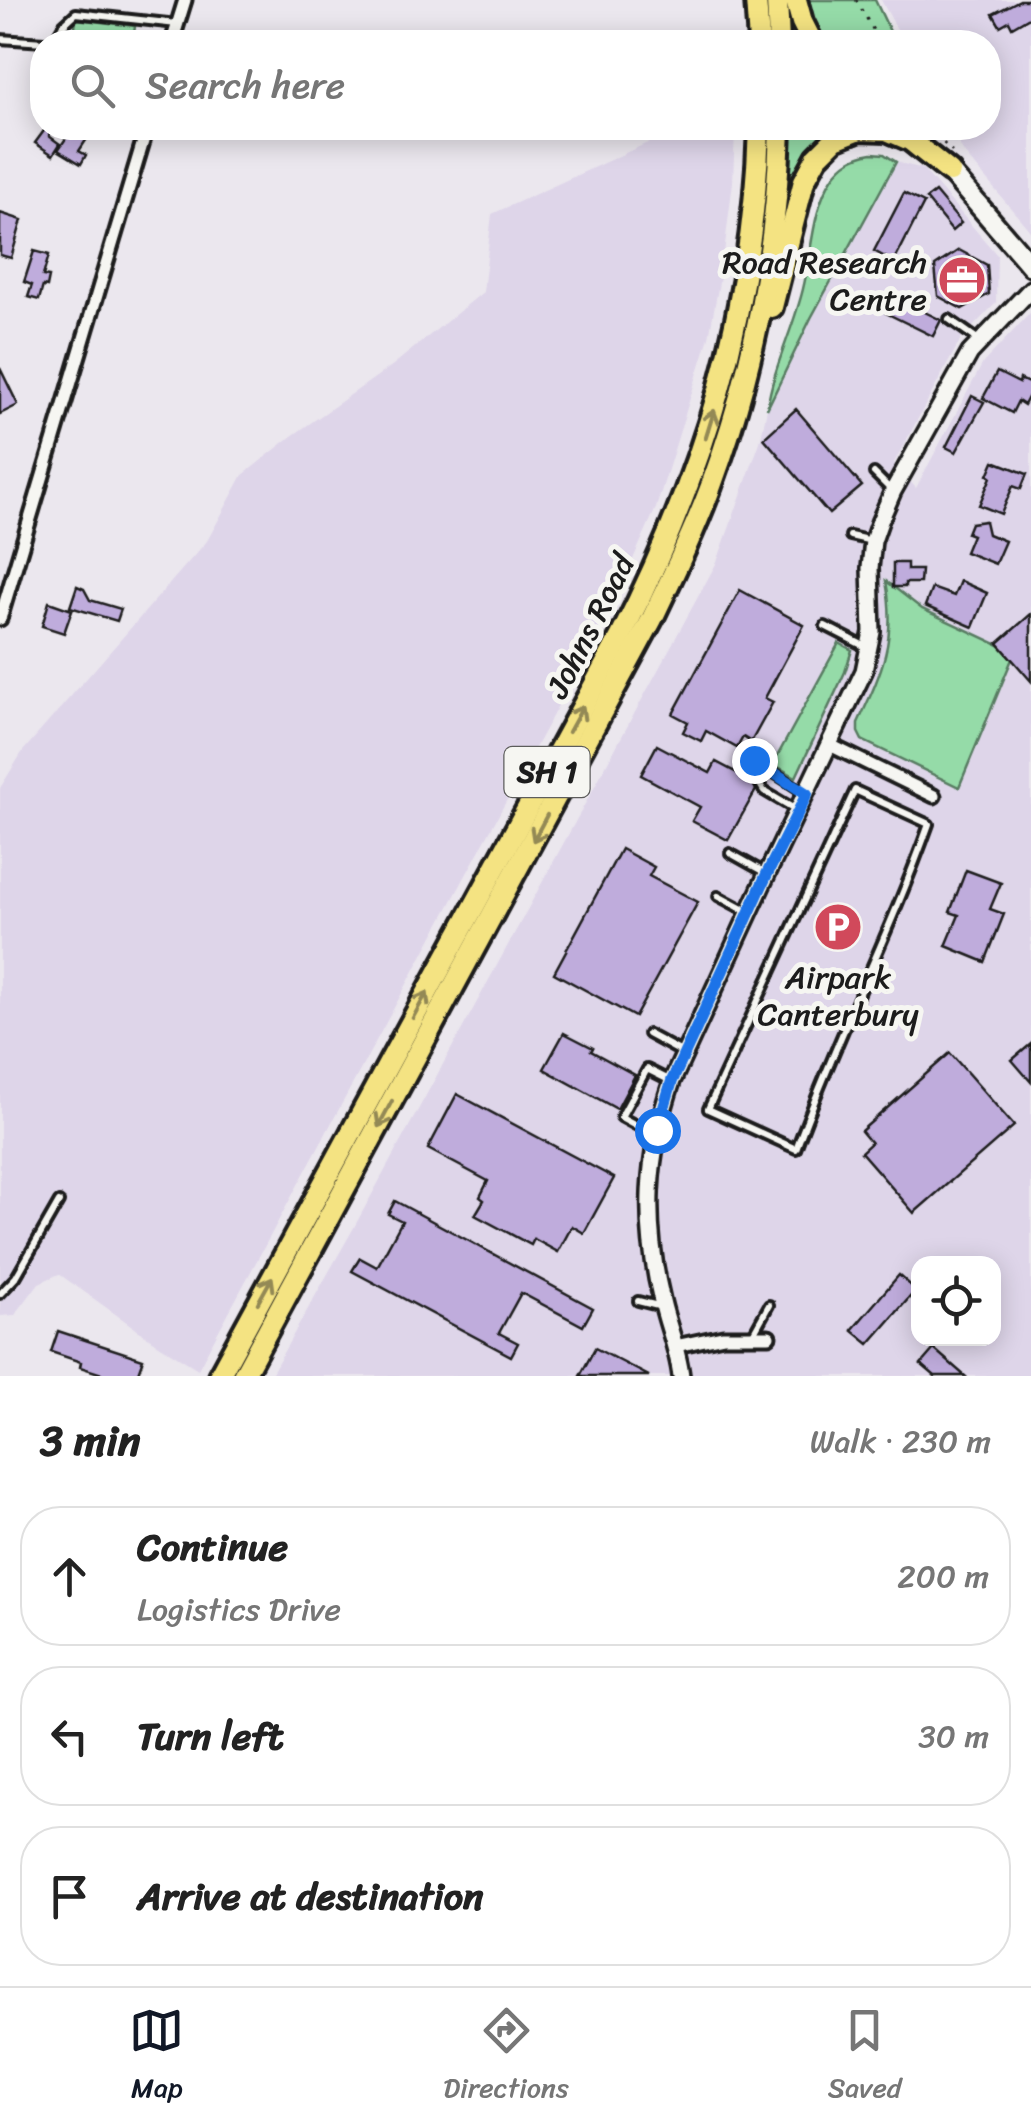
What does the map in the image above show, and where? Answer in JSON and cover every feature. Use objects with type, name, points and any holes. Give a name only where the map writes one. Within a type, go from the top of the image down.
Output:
[{"type":"highway","points":[[756,0],[758,30]]},
{"type":"highway","points":[[777,0],[778,30]]},
{"type":"highway","points":[[796,0],[806,30]]},
{"type":"highway","name":"Johns Road","points":[[219,1376],[602,671],[666,544],[708,429],[732,344],[752,234],[758,140]]},
{"type":"highway","name":"Johns Road","points":[[243,1376],[652,619],[690,540],[741,393],[774,223],[779,140]]},
{"type":"highway","points":[[652,619],[708,521],[756,373],[804,181],[817,157],[837,140]]},
{"type":"highway","points":[[910,140],[950,172]]},
{"type":"highway","points":[[925,140],[950,172]]},
{"type":"main road","points":[[950,172],[1031,266]]},
{"type":"street","points":[[176,30],[185,0]]},
{"type":"street","points":[[0,618],[143,140]]},
{"type":"street","points":[[681,1376],[654,1267],[648,1216],[656,1136],[672,1081],[864,671],[872,632],[873,541],[893,492],[980,340],[1031,289]]},
{"type":"street","points":[[830,745],[934,796]]},
{"type":"street","points":[[676,1346],[723,1336],[769,1336]]},
{"type":"lane","points":[[60,30],[76,13],[178,24]]},
{"type":"lane","points":[[0,39],[30,41]]},
{"type":"lane","points":[[949,318],[980,340]]},
{"type":"lane","points":[[874,473],[893,492]]},
{"type":"lane","points":[[850,536],[873,541]]},
{"type":"lane","points":[[825,626],[870,649]]},
{"type":"lane","points":[[754,760],[807,794]]},
{"type":"lane","points":[[760,782],[764,791],[798,812]]},
{"type":"lane","points":[[856,790],[929,824],[796,1149],[708,1110],[856,790]]},
{"type":"lane","points":[[730,853],[767,874]]},
{"type":"lane","points":[[718,896],[749,913]]},
{"type":"lane","points":[[648,1034],[684,1054]]},
{"type":"lane","points":[[656,1136],[621,1117],[647,1069],[672,1081]]},
{"type":"lane","points":[[0,1294],[16,1277],[59,1202]]},
{"type":"lane","points":[[638,1301],[663,1308]]},
{"type":"lane","points":[[752,1334],[769,1305]]},
{"type":"path","points":[[856,0],[873,30]]},
{"type":"shaded area","points":[[881,0],[1031,0],[1031,232],[957,140],[1001,140],[1001,30],[897,30]]},
{"type":"shaded area","points":[[654,140],[735,140],[723,261],[709,337],[656,508],[612,606],[198,1369],[59,1274],[39,1283],[15,1315],[0,1316],[0,788],[23,751],[207,541],[243,475],[393,365],[483,292],[492,214]]},
{"type":"shaded area","points":[[896,162],[923,169],[997,255],[996,303],[961,339],[894,463],[916,488],[983,363],[1031,312],[1031,1376],[270,1376],[717,562],[760,442],[767,409],[811,318]]},
{"type":"green space","points":[[806,0],[875,0],[889,30],[818,30]]},
{"type":"green space","points":[[76,19],[135,26],[134,30],[75,30]]},
{"type":"green space","points":[[766,140],[771,140],[759,271],[733,390],[710,459],[657,594],[234,1376],[229,1376],[692,502]]},
{"type":"green space","points":[[791,140],[833,140],[788,209]]},
{"type":"green space","points":[[872,153],[884,154],[896,162],[811,318],[767,409],[803,289],[826,189],[846,164]]},
{"type":"green space","points":[[886,581],[922,609],[999,645],[1012,659],[959,787],[862,740],[858,732],[885,655],[890,621]]},
{"type":"green space","points":[[839,643],[852,650],[845,672],[796,777],[773,764]]},
{"type":"building","points":[[1020,0],[1031,0],[1031,16],[1012,27],[1009,21],[1000,26],[993,14]]},
{"type":"building","points":[[54,140],[60,144],[53,155],[35,143]]},
{"type":"building","points":[[65,140],[86,140],[79,151],[86,155],[81,164],[58,150]]},
{"type":"building","points":[[935,192],[961,223],[952,231],[926,199]]},
{"type":"building","points":[[904,193],[924,203],[894,262],[874,251]]},
{"type":"building","points":[[0,213],[22,220],[11,258],[0,255]]},
{"type":"building","name":"Road Research Centre","points":[[959,250],[987,265],[989,294],[962,309],[938,296],[935,266]]},
{"type":"building","points":[[34,251],[49,255],[43,276],[49,277],[47,287],[43,286],[39,300],[28,297],[32,285],[24,282]]},
{"type":"building","points":[[894,297],[941,320],[933,336],[886,313]]},
{"type":"building","points":[[0,368],[18,405],[0,414]]},
{"type":"building","points":[[997,372],[1019,383],[1020,379],[1031,384],[1024,405],[1018,401],[1012,413],[983,398]]},
{"type":"building","points":[[972,396],[984,402],[956,452],[946,447]]},
{"type":"building","points":[[796,409],[862,486],[829,514],[764,438]]},
{"type":"building","points":[[994,461],[1027,474],[1021,489],[1013,486],[1001,514],[979,505]]},
{"type":"building","points":[[985,521],[988,534],[1005,541],[995,564],[965,552],[972,535],[967,533],[971,523]]},
{"type":"building","points":[[893,563],[907,563],[907,570],[921,570],[920,583],[893,587]]},
{"type":"building","points":[[960,581],[987,593],[973,627],[925,606],[932,588],[954,596]]},
{"type":"building","points":[[77,586],[84,589],[90,600],[121,609],[117,621],[70,607]]},
{"type":"building","points":[[740,590],[804,625],[765,698],[773,702],[751,742],[743,737],[737,748],[706,731],[701,741],[683,732],[688,722],[673,714]]},
{"type":"building","points":[[49,602],[72,610],[64,633],[42,626]]},
{"type":"building","points":[[1031,614],[1031,681],[998,643]]},
{"type":"building","points":[[657,745],[710,773],[716,762],[752,781],[756,790],[728,840],[692,821],[700,807],[641,775]]},
{"type":"building","points":[[621,849],[654,867],[649,876],[698,902],[635,1017],[554,973]]},
{"type":"building","points":[[966,870],[1001,883],[990,909],[1004,914],[985,962],[946,946],[959,915],[950,912]]},
{"type":"building","points":[[564,1033],[635,1075],[617,1109],[544,1069]]},
{"type":"building","points":[[1031,1044],[1031,1082],[1012,1060]]},
{"type":"building","points":[[950,1053],[1014,1126],[914,1213],[861,1152],[871,1143],[861,1131]]},
{"type":"building","points":[[457,1094],[614,1178],[584,1233],[572,1226],[558,1252],[534,1239],[531,1245],[475,1215],[484,1200],[480,1197],[488,1181],[428,1149]]},
{"type":"building","points":[[395,1201],[593,1308],[583,1326],[521,1293],[499,1333],[518,1343],[511,1356],[352,1271],[360,1258],[377,1267],[402,1221],[388,1214]]},
{"type":"building","points":[[899,1275],[911,1286],[911,1296],[869,1344],[852,1330]]},
{"type":"building","points":[[58,1331],[143,1359],[137,1376],[108,1376],[51,1352]]},
{"type":"building","points":[[595,1348],[649,1376],[580,1376]]},
{"type":"building","points":[[934,1349],[965,1376],[935,1376],[921,1364]]},
{"type":"place","name":"Road Research Centre","points":[[962,280]]},
{"type":"place","name":"Airpark Canterbury","points":[[838,927]]},
{"type":"route","points":[[657,1130],[672,1081],[807,794],[754,760]]}]
